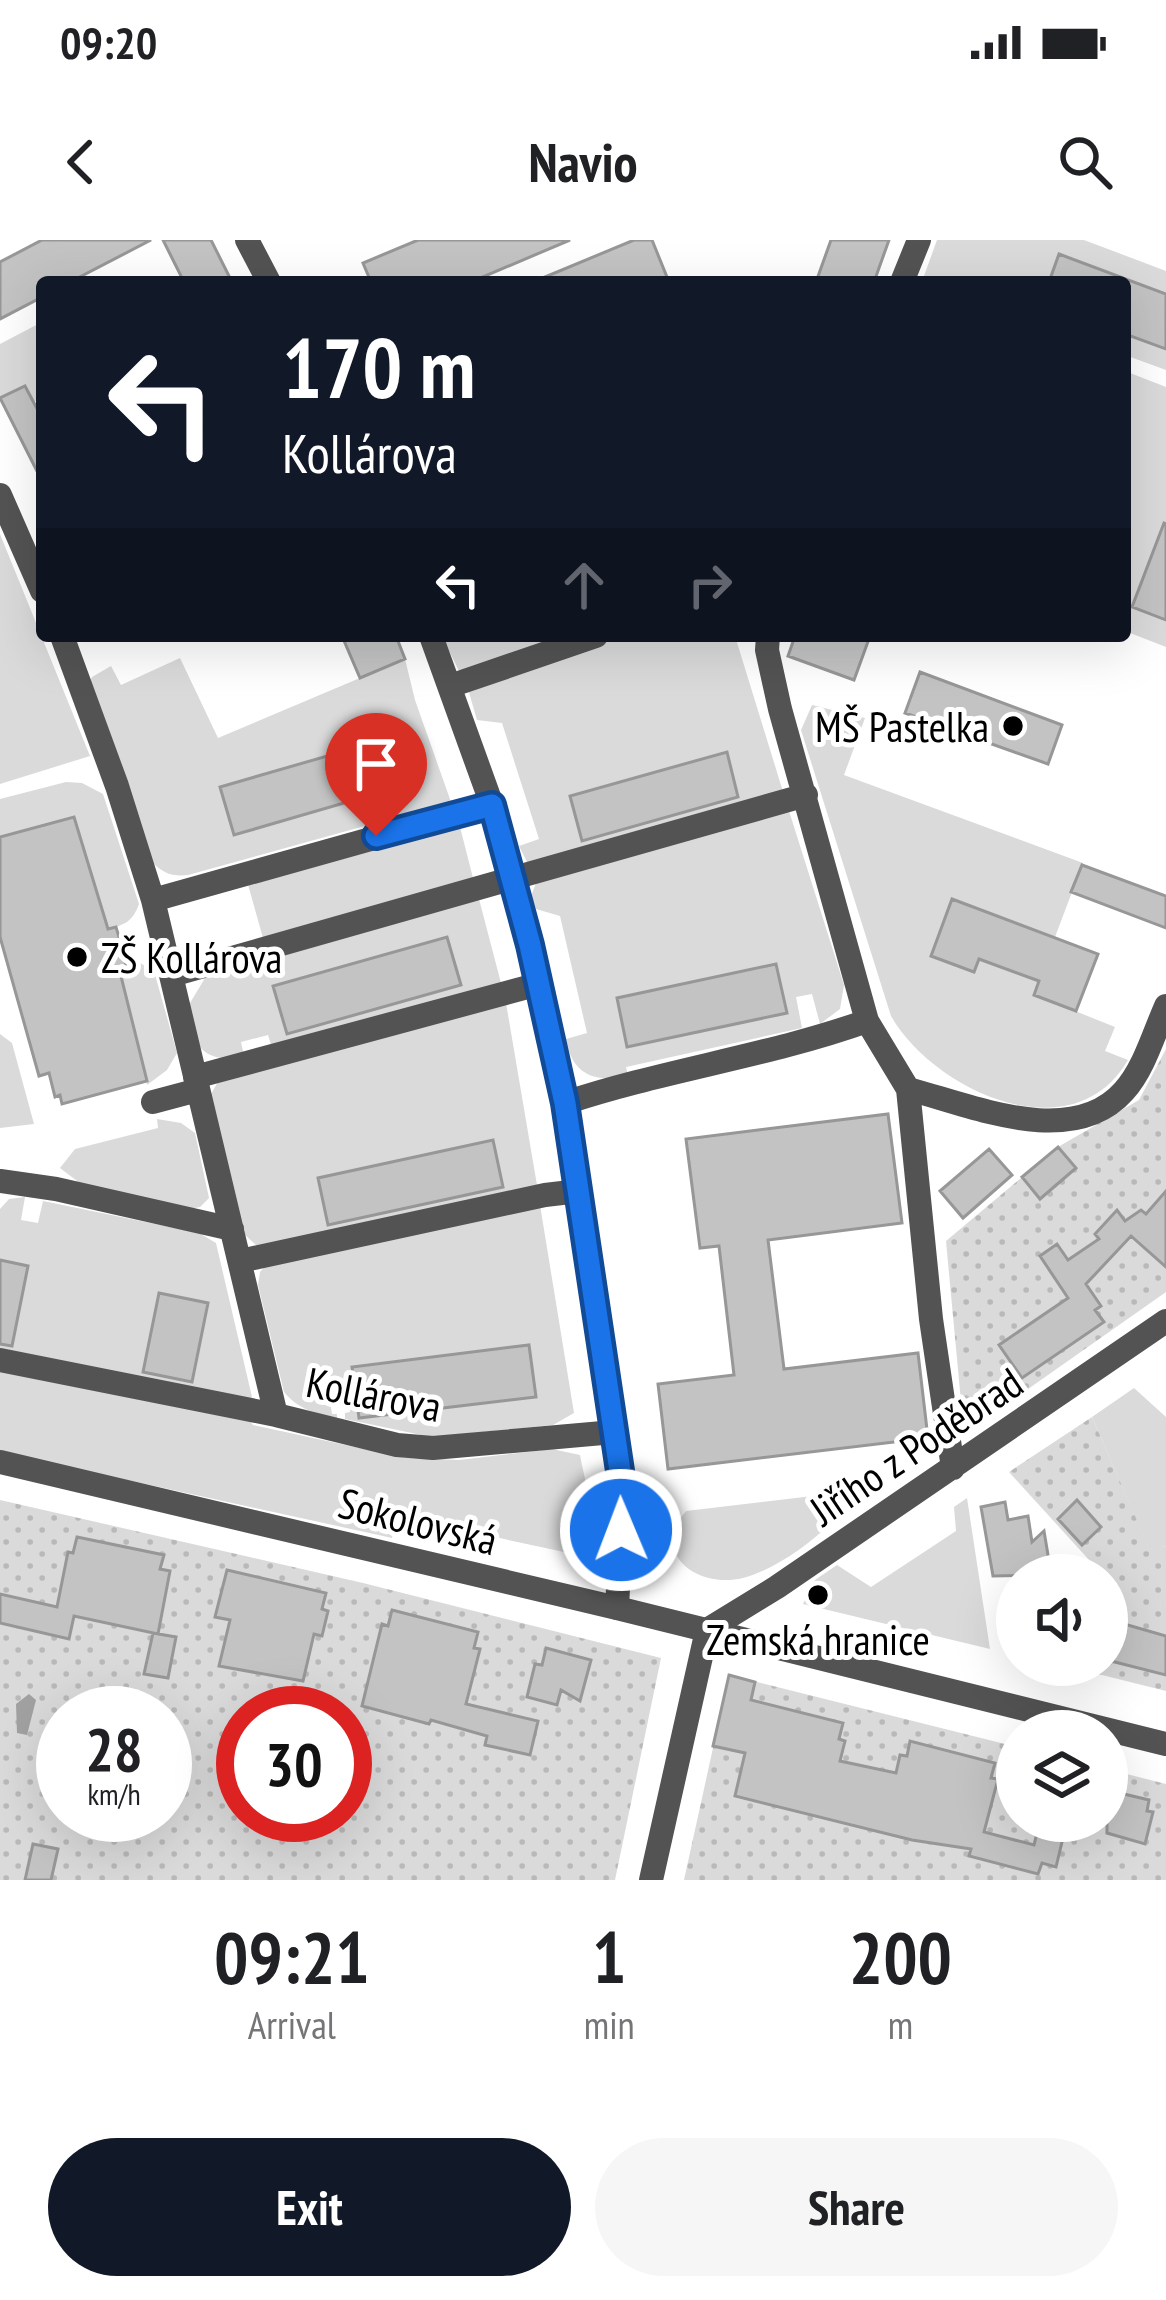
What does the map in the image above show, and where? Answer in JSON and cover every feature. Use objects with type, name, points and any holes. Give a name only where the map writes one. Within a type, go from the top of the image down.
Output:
[{"type":"street","points":[[248,240],[266,276]]},
{"type":"street","points":[[904,276],[919,240]]},
{"type":"street","points":[[0,495],[36,577]]},
{"type":"street","name":"Kollárova","points":[[64,642],[153,900],[277,1415],[397,1445],[433,1448],[614,1432]]},
{"type":"street","points":[[432,642],[514,880],[565,1103],[623,1491],[617,1608]]},
{"type":"street","points":[[450,686],[578,642]]},
{"type":"street","points":[[768,642],[776,690],[867,1021],[908,1089],[931,1319],[952,1468]]},
{"type":"street","points":[[172,975],[806,795]]},
{"type":"street","points":[[153,900],[492,805]]},
{"type":"street","points":[[153,1102],[197,1083],[539,984]]},
{"type":"street","points":[[908,1089],[1027,1118],[1076,1117],[1108,1104],[1127,1088],[1166,1006]]},
{"type":"street","points":[[565,1103],[822,1037],[867,1021]]},
{"type":"street","points":[[0,1181],[232,1229]]},
{"type":"street","points":[[240,1262],[579,1191]]},
{"type":"street","name":"Jiřího z Poděbrad","points":[[706,1630],[777,1587],[1166,1321]]},
{"type":"street","points":[[0,1360],[277,1415]]},
{"type":"street","name":"Sokolovská","points":[[0,1462],[1166,1744]]},
{"type":"street","points":[[651,1880],[706,1630]]},
{"type":"shaded area","points":[[937,240],[1084,240],[1166,271],[1166,370],[1131,357],[1131,276],[924,276]]},
{"type":"shaded area","points":[[36,325],[36,401],[25,386],[0,399],[0,344]]},
{"type":"shaded area","points":[[1131,373],[1166,387],[1166,647],[1131,633]]},
{"type":"shaded area","points":[[0,534],[36,623],[36,642],[44,642],[90,756],[0,784]]},
{"type":"shaded area","points":[[445,642],[555,642],[459,671]]},
{"type":"shaded area","points":[[600,642],[737,642],[784,795],[528,864],[519,846],[539,839],[502,723],[477,720],[468,689]]},
{"type":"shaded area","points":[[180,658],[218,738],[405,659],[451,802],[188,875],[164,871],[152,862],[89,683],[111,666],[121,685]]},
{"type":"shaded area","points":[[812,705],[865,718],[844,775],[1083,863],[1055,937],[953,899],[931,956],[973,972],[979,959],[1039,981],[1035,995],[1115,1027],[1105,1051],[1128,1060],[1104,1088],[1074,1104],[1040,1108],[1005,1102],[938,1068],[911,1043],[891,1016],[801,730]]},
{"type":"shaded area","points":[[66,782],[82,783],[103,794],[139,904],[119,926],[108,929],[74,818],[0,837],[0,799]]},
{"type":"shaded area","points":[[789,811],[844,985],[840,1009],[820,1024],[812,994],[796,997],[802,1028],[626,1067],[628,1076],[587,1074],[574,1061],[566,1039],[587,1033],[560,916],[536,909],[531,896],[538,878]]},
{"type":"shaded area","points":[[459,823],[473,878],[263,938],[247,881]]},
{"type":"shaded area","points":[[479,899],[501,983],[272,1048],[268,1035],[241,1042],[244,1056],[208,1054],[195,1040],[190,1003],[205,978]]},
{"type":"shaded area","points":[[140,963],[154,971],[177,1053],[167,1070],[147,1085],[119,968]]},
{"type":"shaded area","points":[[505,997],[538,1191],[257,1246],[244,1234],[211,1094],[219,1080]]},
{"type":"shaded area","points":[[0,1034],[12,1043],[34,1124],[0,1128]]},
{"type":"shaded area","points":[[1166,1049],[1166,1292],[964,1434],[946,1241],[1058,1147],[1139,1100]]},
{"type":"shaded area","points":[[157,1119],[181,1123],[195,1133],[209,1198],[200,1207],[189,1209],[85,1187],[60,1168],[75,1149],[158,1128]]},
{"type":"shaded area","points":[[25,1197],[21,1220],[38,1223],[43,1201],[199,1233],[216,1243],[252,1397],[244,1402],[0,1355],[0,1209],[9,1199]]},
{"type":"shaded area","points":[[540,1205],[574,1413],[553,1425],[431,1437],[345,1419],[350,1412],[347,1390],[329,1393],[337,1418],[302,1407],[284,1392],[258,1285],[268,1263]]},
{"type":"shaded area","points":[[0,1369],[406,1458],[459,1460],[552,1449],[580,1455],[588,1523],[576,1544],[564,1552],[397,1516],[392,1538],[0,1452]]},
{"type":"shaded area","points":[[1134,1388],[1166,1417],[1166,1546],[1149,1549],[1092,1417]]},
{"type":"shaded area","points":[[1092,1417],[1149,1548],[1166,1546],[1166,1691],[1128,1682],[1128,1554],[1084,1554],[1009,1472]]},
{"type":"shaded area","points":[[821,1495],[834,1506],[832,1522],[791,1555],[755,1574],[710,1578],[684,1565],[676,1554],[676,1527],[686,1511]]},
{"type":"shaded area","points":[[967,1498],[990,1649],[803,1604],[815,1580],[837,1565],[871,1587],[956,1531],[954,1507]]},
{"type":"shaded area","points":[[0,1500],[363,1583],[661,1658],[615,1880],[0,1880]]},
{"type":"shaded area","points":[[729,1675],[996,1742],[996,1842],[1128,1842],[1128,1774],[1166,1784],[1166,1880],[684,1880]]},
{"type":"shaded area","points":[[29,1694],[36,1700],[27,1735],[17,1733],[16,1704]]},
{"type":"building","points":[[42,240],[151,240],[82,276],[36,276],[36,300],[0,319],[0,262]]},
{"type":"building","points":[[163,240],[211,240],[229,276],[181,276]]},
{"type":"building","points":[[418,240],[570,240],[485,276],[368,276],[363,263]]},
{"type":"building","points":[[634,240],[652,240],[667,276],[547,276]]},
{"type":"building","points":[[831,240],[889,240],[876,276],[818,276]]},
{"type":"building","points":[[1059,254],[1118,276],[1051,276]]},
{"type":"building","points":[[1131,281],[1166,294],[1166,349],[1131,336]]},
{"type":"building","points":[[25,386],[36,407],[36,469],[0,398]]},
{"type":"building","points":[[1166,524],[1166,620],[1132,607]]},
{"type":"building","points":[[345,642],[398,642],[405,659],[360,678]]},
{"type":"building","points":[[793,642],[868,642],[854,680],[788,656]]},
{"type":"building","name":"MŠ Pastelka","points":[[920,672],[1062,725],[1048,764],[905,713]]},
{"type":"building","points":[[393,737],[406,785],[234,835],[220,787]]},
{"type":"building","points":[[727,752],[738,797],[582,841],[570,796]]},
{"type":"building","name":"ZŠ Kollárova","points":[[74,817],[108,929],[116,927],[122,947],[126,966],[119,968],[147,1081],[62,1104],[60,1095],[55,1097],[49,1073],[39,1076],[0,937],[0,837]]},
{"type":"building","points":[[1082,865],[1166,896],[1166,928],[1071,892]]},
{"type":"building","points":[[952,899],[1098,954],[1076,1011],[1034,995],[1039,981],[979,959],[974,972],[931,956]]},
{"type":"building","points":[[447,937],[461,985],[287,1034],[273,986]]},
{"type":"building","points":[[776,964],[787,1013],[627,1047],[617,998]]},
{"type":"building","points":[[888,1114],[902,1223],[768,1240],[784,1369],[918,1353],[928,1438],[668,1469],[658,1384],[734,1375],[719,1246],[700,1248],[686,1139]]},
{"type":"building","points":[[493,1140],[503,1187],[328,1225],[318,1178]]},
{"type":"building","points":[[1058,1147],[1076,1168],[1040,1199],[1022,1177]]},
{"type":"building","points":[[989,1149],[1012,1175],[963,1218],[940,1191]]},
{"type":"building","points":[[1166,1191],[1166,1267],[1131,1236],[1086,1284],[1101,1306],[1095,1310],[1104,1322],[1022,1378],[999,1345],[1068,1298],[1040,1256],[1057,1244],[1068,1260],[1099,1239],[1095,1234],[1117,1210],[1125,1221],[1141,1210],[1146,1214]]},
{"type":"building","points":[[0,1260],[28,1266],[12,1346],[0,1344]]},
{"type":"building","points":[[159,1293],[208,1303],[192,1382],[143,1372]]},
{"type":"building","points":[[529,1345],[536,1397],[359,1418],[352,1367]]},
{"type":"building","points":[[1077,1500],[1101,1527],[1082,1545],[1058,1519]]},
{"type":"building","points":[[1005,1502],[1008,1520],[1028,1516],[1032,1542],[1044,1531],[1048,1554],[996,1554],[993,1576],[981,1507]]},
{"type":"building","points":[[77,1537],[164,1555],[160,1569],[170,1571],[158,1634],[74,1616],[69,1639],[0,1623],[0,1594],[57,1607],[68,1552],[73,1553]]},
{"type":"building","points":[[227,1570],[326,1593],[322,1609],[328,1611],[322,1636],[314,1634],[303,1681],[219,1666],[230,1620],[215,1617]]},
{"type":"building","points":[[392,1610],[478,1632],[474,1648],[480,1649],[466,1704],[538,1721],[530,1755],[485,1745],[487,1736],[372,1709],[372,1686],[367,1686],[382,1624],[388,1626]]},
{"type":"building","points":[[1128,1625],[1166,1636],[1166,1675],[1128,1665]]},
{"type":"building","points":[[153,1633],[176,1637],[168,1678],[144,1674]]},
{"type":"building","points":[[546,1648],[591,1660],[580,1701],[561,1690],[557,1705],[527,1697],[535,1664],[542,1665]]},
{"type":"building","points":[[729,1675],[755,1682],[751,1700],[843,1723],[840,1761],[896,1773],[910,1741],[995,1763],[991,1778],[996,1779],[996,1787],[984,1832],[996,1835],[996,1842],[1062,1842],[1056,1867],[1042,1863],[1038,1874],[969,1856],[971,1849],[912,1840],[735,1796],[745,1753],[713,1746]]},
{"type":"building","points":[[1128,1795],[1149,1800],[1147,1811],[1153,1812],[1145,1844],[1128,1839]]},
{"type":"building","points":[[33,1844],[58,1849],[51,1880],[25,1880]]},
{"type":"place","name":"MŠ Pastelka","points":[[1013,726]]},
{"type":"place","name":"ZŠ Kollárova","points":[[77,957]]},
{"type":"place","name":"Zemská hranice","points":[[818,1595]]},
{"type":"route","points":[[376,836],[492,805],[565,1103],[623,1491],[621,1530]]}]
